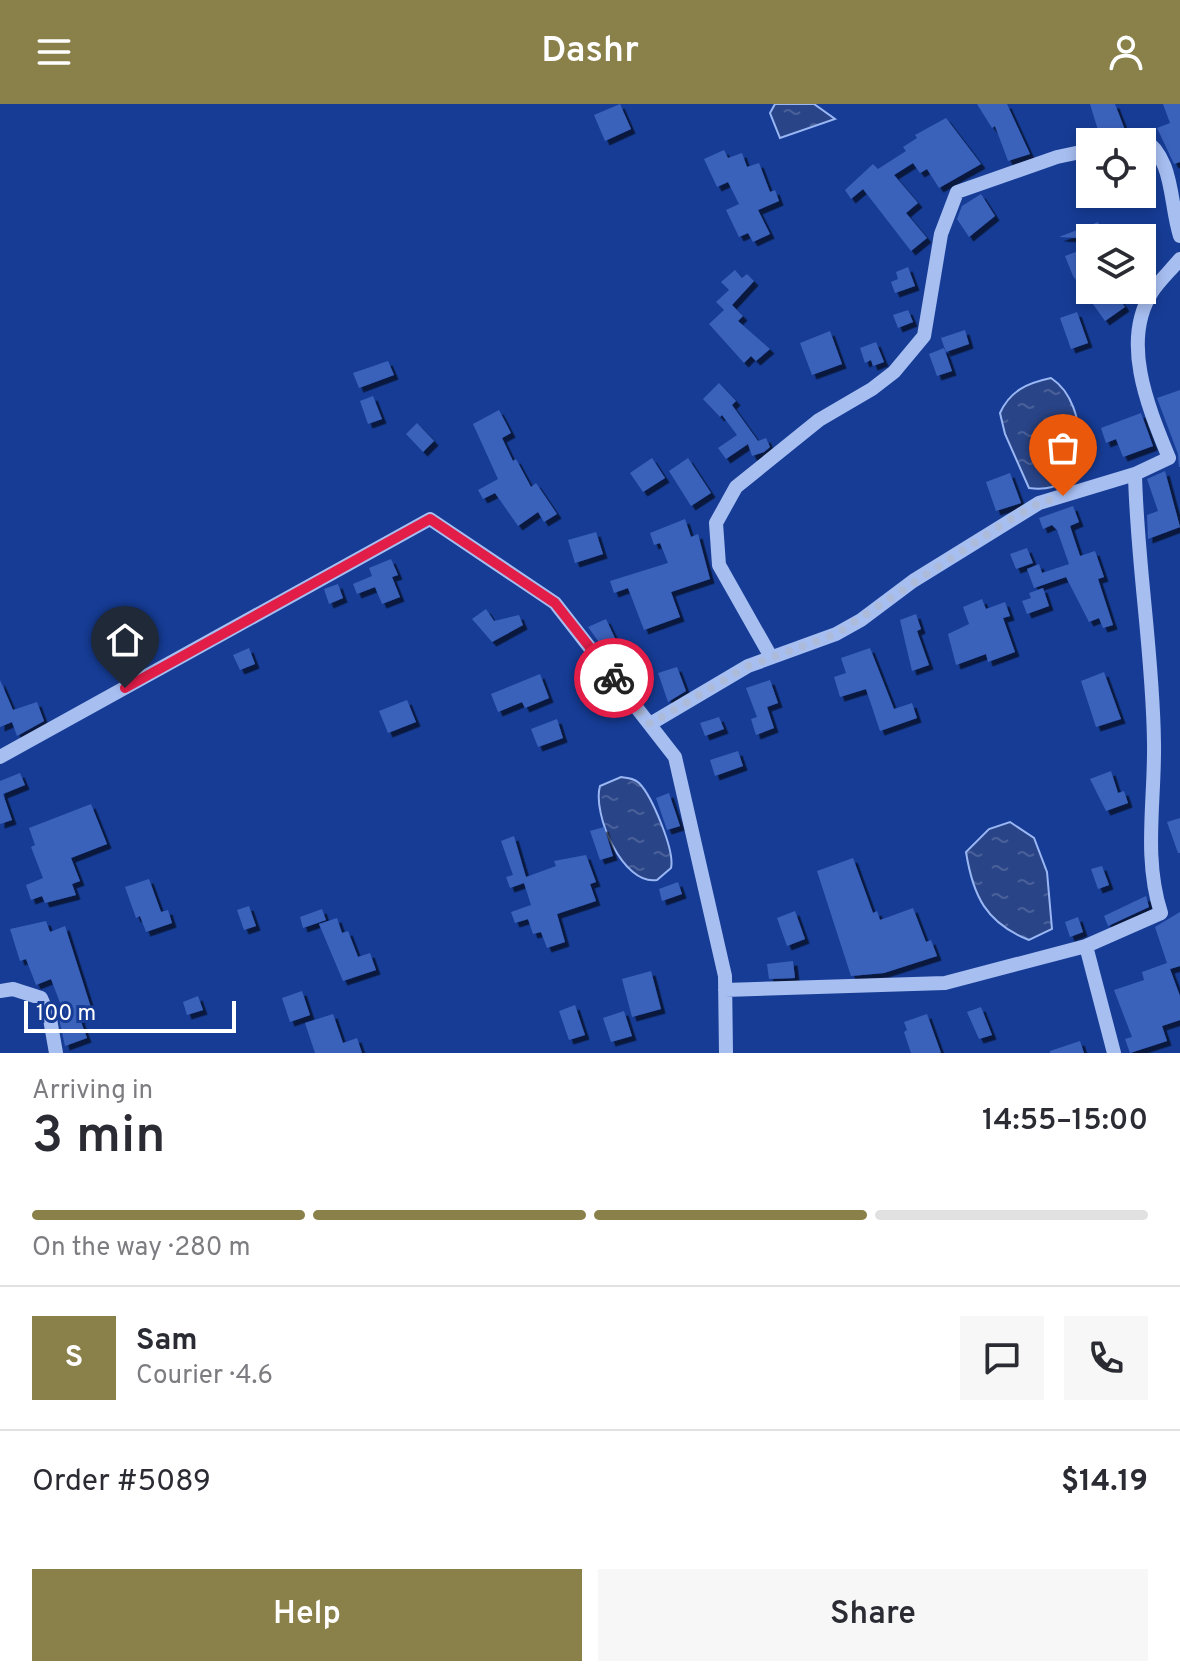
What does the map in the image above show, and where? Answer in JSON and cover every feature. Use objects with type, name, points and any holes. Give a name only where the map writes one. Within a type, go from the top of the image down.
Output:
[{"type":"street","points":[[1156,149],[1163,159],[1180,236]]},
{"type":"street","points":[[771,657],[719,565],[716,523],[736,487],[819,420],[883,381],[924,336],[941,234],[957,192],[1076,153]]},
{"type":"street","points":[[650,724],[748,666],[836,634],[861,620],[913,581],[1039,503],[1175,463],[1148,407],[1140,364],[1139,323],[1151,293],[1180,259]]},
{"type":"street","points":[[725,990],[945,983],[1086,946],[1161,913],[1152,885],[1149,848],[1154,742],[1135,474]]},
{"type":"street","points":[[0,757],[430,519],[555,603],[675,757],[725,976],[726,1053]]},
{"type":"street","points":[[1086,946],[1114,1053]]},
{"type":"street","points":[[0,991],[13,989],[41,998],[50,1019],[56,1053]]},
{"type":"water","points":[[775,104],[814,104],[835,119],[780,138],[770,113]]},
{"type":"water","points":[[1051,378],[1072,403],[1085,458],[1075,473],[1063,483],[1047,488],[1029,488],[1005,434],[1000,413],[1020,389]]},
{"type":"water","points":[[621,777],[639,783],[656,811],[666,837],[671,868],[657,880],[644,879],[633,872],[613,846],[606,830],[601,813],[600,786]]},
{"type":"water","points":[[1010,822],[1034,838],[1047,872],[1052,929],[1029,940],[1002,925],[984,906],[973,882],[966,852],[989,829]]},
{"type":"building","points":[[620,104],[631,129],[605,141],[594,115]]},
{"type":"building","points":[[977,104],[1007,104],[1030,154],[1008,161],[995,126],[992,128]]},
{"type":"building","points":[[1090,104],[1115,104],[1124,128],[1097,128]]},
{"type":"building","points":[[1163,104],[1180,104],[1180,162],[1174,164],[1157,128],[1170,123]]},
{"type":"building","points":[[946,118],[981,164],[939,188],[927,169],[920,173],[913,163],[894,175],[918,203],[906,213],[927,238],[911,251],[863,189],[851,199],[845,190],[873,164],[878,169],[906,151],[903,147],[917,138],[915,135]]},
{"type":"building","points":[[724,150],[728,158],[742,153],[747,167],[759,163],[770,192],[775,190],[779,201],[758,210],[770,234],[753,242],[748,233],[739,237],[726,210],[739,204],[728,182],[717,187],[704,159]]},
{"type":"building","points":[[981,194],[995,216],[969,237],[957,219],[962,206]]},
{"type":"building","points":[[1076,230],[1076,238],[1059,237]]},
{"type":"building","points":[[1076,252],[1076,280],[1073,276],[1065,256]]},
{"type":"building","points":[[908,267],[915,286],[895,293],[891,282],[898,279],[896,272]]},
{"type":"building","points":[[735,270],[742,278],[747,274],[754,281],[732,305],[743,316],[738,321],[770,349],[756,361],[751,356],[744,363],[709,324],[724,310],[716,302],[729,290],[721,282]]},
{"type":"building","points":[[1093,304],[1123,304],[1125,307],[1105,321]]},
{"type":"building","points":[[908,310],[913,322],[898,328],[893,315]]},
{"type":"building","points":[[1077,312],[1088,343],[1071,349],[1060,318]]},
{"type":"building","points":[[965,330],[969,344],[946,352],[941,338]]},
{"type":"building","points":[[830,331],[842,364],[812,375],[800,343]]},
{"type":"building","points":[[876,342],[884,362],[873,366],[871,360],[865,363],[860,348]]},
{"type":"building","points":[[944,348],[952,371],[937,376],[929,354]]},
{"type":"building","points":[[388,361],[394,375],[359,388],[353,373]]},
{"type":"building","points":[[719,383],[736,401],[732,405],[758,441],[766,438],[770,447],[764,452],[752,456],[748,444],[726,459],[718,448],[737,435],[722,415],[720,417],[703,399]]},
{"type":"building","points":[[1180,390],[1179,467],[1178,454],[1157,398]]},
{"type":"building","points":[[373,396],[382,419],[368,424],[360,401]]},
{"type":"building","points":[[499,410],[511,433],[502,438],[513,461],[516,459],[531,487],[536,483],[557,514],[544,522],[538,512],[518,526],[495,493],[483,499],[478,490],[498,479],[473,424]]},
{"type":"building","points":[[1141,413],[1153,446],[1123,457],[1116,439],[1106,443],[1101,428]]},
{"type":"building","points":[[417,423],[434,441],[423,452],[406,434]]},
{"type":"building","points":[[652,458],[665,478],[643,492],[630,473]]},
{"type":"building","points":[[688,458],[711,493],[691,506],[669,471]]},
{"type":"building","points":[[1165,471],[1180,527],[1148,539],[1147,515],[1158,511],[1147,479]]},
{"type":"building","points":[[1010,473],[1021,503],[996,511],[986,482]]},
{"type":"building","points":[[1073,506],[1079,522],[1070,526],[1080,556],[1095,551],[1104,577],[1098,579],[1113,625],[1103,628],[1099,618],[1089,622],[1066,577],[1034,588],[1027,569],[1039,564],[1042,573],[1069,564],[1057,530],[1052,525],[1043,529],[1039,518]]},
{"type":"building","points":[[685,519],[691,537],[698,534],[710,579],[671,592],[680,617],[644,630],[628,588],[614,593],[610,581],[668,563],[660,543],[654,545],[650,533]]},
{"type":"building","points":[[596,532],[603,554],[575,563],[568,540]]},
{"type":"building","points":[[1027,548],[1033,563],[1016,569],[1010,554]]},
{"type":"building","points":[[391,559],[398,575],[392,577],[400,597],[382,604],[375,587],[357,594],[353,584],[372,576],[369,568]]},
{"type":"building","points":[[338,584],[343,598],[329,604],[324,589]]},
{"type":"building","points":[[1043,588],[1049,606],[1027,614],[1022,601],[1031,598],[1029,593]]},
{"type":"building","points":[[982,599],[986,609],[1005,602],[1010,616],[1003,618],[1015,652],[988,662],[986,654],[956,665],[948,634],[969,624],[963,607]]},
{"type":"building","points":[[486,609],[494,621],[519,615],[523,625],[492,642],[472,619]]},
{"type":"building","points":[[916,614],[921,629],[917,631],[929,665],[912,671],[900,620]]},
{"type":"building","points":[[606,619],[621,651],[609,656],[588,627]]},
{"type":"building","points":[[249,648],[255,664],[240,670],[233,655]]},
{"type":"building","points":[[870,648],[894,709],[912,703],[917,718],[880,731],[866,689],[840,697],[834,677],[846,673],[841,658]]},
{"type":"building","points":[[677,667],[686,691],[668,702],[658,673]]},
{"type":"building","points":[[1104,672],[1121,719],[1096,727],[1081,681]]},
{"type":"building","points":[[540,674],[549,698],[525,708],[522,702],[498,712],[491,694]]},
{"type":"building","points":[[0,680],[13,710],[37,702],[44,721],[17,736],[12,722],[0,727]]},
{"type":"building","points":[[770,680],[778,703],[767,707],[774,728],[756,735],[751,719],[757,717],[746,688]]},
{"type":"building","points":[[407,700],[416,722],[388,733],[379,711]]},
{"type":"building","points":[[719,717],[724,729],[705,736],[700,723]]},
{"type":"building","points":[[557,719],[563,738],[538,747],[531,729]]},
{"type":"building","points":[[738,751],[743,766],[715,776],[710,760]]},
{"type":"building","points":[[1111,771],[1118,793],[1124,791],[1128,803],[1106,811],[1090,779]]},
{"type":"building","points":[[20,773],[25,785],[3,794],[12,820],[0,824],[0,781]]},
{"type":"building","points":[[669,793],[680,826],[667,830],[656,798]]},
{"type":"building","points":[[91,804],[107,844],[71,858],[80,881],[72,884],[76,895],[45,903],[42,896],[31,900],[26,885],[43,878],[31,847],[35,845],[29,828]]},
{"type":"building","points":[[1180,818],[1180,853],[1178,853],[1167,822]]},
{"type":"building","points":[[604,827],[613,856],[600,860],[590,831]]},
{"type":"building","points":[[514,836],[526,877],[556,866],[554,861],[586,855],[596,882],[590,884],[596,901],[557,914],[565,942],[547,948],[541,932],[533,934],[528,919],[515,923],[511,912],[531,905],[524,883],[510,888],[506,877],[513,875],[501,841]]},
{"type":"building","points":[[853,858],[873,913],[877,911],[880,920],[913,908],[926,942],[931,940],[937,956],[884,973],[851,976],[817,871]]},
{"type":"building","points":[[1102,866],[1109,885],[1098,889],[1091,869]]},
{"type":"building","points":[[149,879],[161,912],[168,910],[172,923],[146,932],[140,916],[136,918],[125,887]]},
{"type":"building","points":[[678,882],[682,894],[662,901],[659,889]]},
{"type":"building","points":[[1146,896],[1149,907],[1108,926],[1104,916]]},
{"type":"building","points":[[249,906],[256,926],[244,930],[237,910]]},
{"type":"building","points":[[322,909],[326,920],[303,928],[300,917]]},
{"type":"building","points":[[795,911],[805,939],[787,946],[777,918]]},
{"type":"building","points":[[1180,912],[1180,966],[1170,969],[1180,996],[1180,1020],[1162,1026],[1167,1041],[1130,1053],[1125,1039],[1132,1037],[1114,990],[1144,980],[1142,972],[1167,963],[1155,927]]},
{"type":"building","points":[[1078,917],[1083,932],[1070,937],[1065,922]]},
{"type":"building","points":[[337,918],[342,933],[348,931],[358,957],[370,953],[376,970],[343,981],[319,924]]},
{"type":"building","points":[[46,921],[50,932],[65,926],[93,1014],[80,1019],[87,1038],[65,1046],[57,1009],[62,1008],[51,979],[36,985],[26,959],[20,961],[10,929]]},
{"type":"building","points":[[793,961],[795,978],[769,979],[767,964]]},
{"type":"building","points":[[651,971],[661,1009],[632,1017],[622,979]]},
{"type":"building","points":[[302,991],[310,1015],[290,1022],[282,998]]},
{"type":"building","points":[[198,996],[203,1010],[187,1015],[183,1002]]},
{"type":"building","points":[[575,1005],[585,1035],[569,1040],[559,1011]]},
{"type":"building","points":[[981,1007],[992,1035],[979,1039],[967,1012]]},
{"type":"building","points":[[624,1011],[632,1036],[611,1042],[603,1018]]},
{"type":"building","points":[[333,1014],[343,1043],[357,1038],[362,1053],[315,1053],[305,1023]]},
{"type":"building","points":[[927,1014],[941,1053],[911,1053],[904,1022]]},
{"type":"building","points":[[1080,1041],[1084,1053],[1050,1053],[1050,1051]]},
{"type":"way so far","points":[[614,678],[650,724],[748,666],[836,634],[1003,524],[1039,503],[1063,496]]},
{"type":"route","points":[[125,688],[430,519],[555,603],[614,678]]}]
